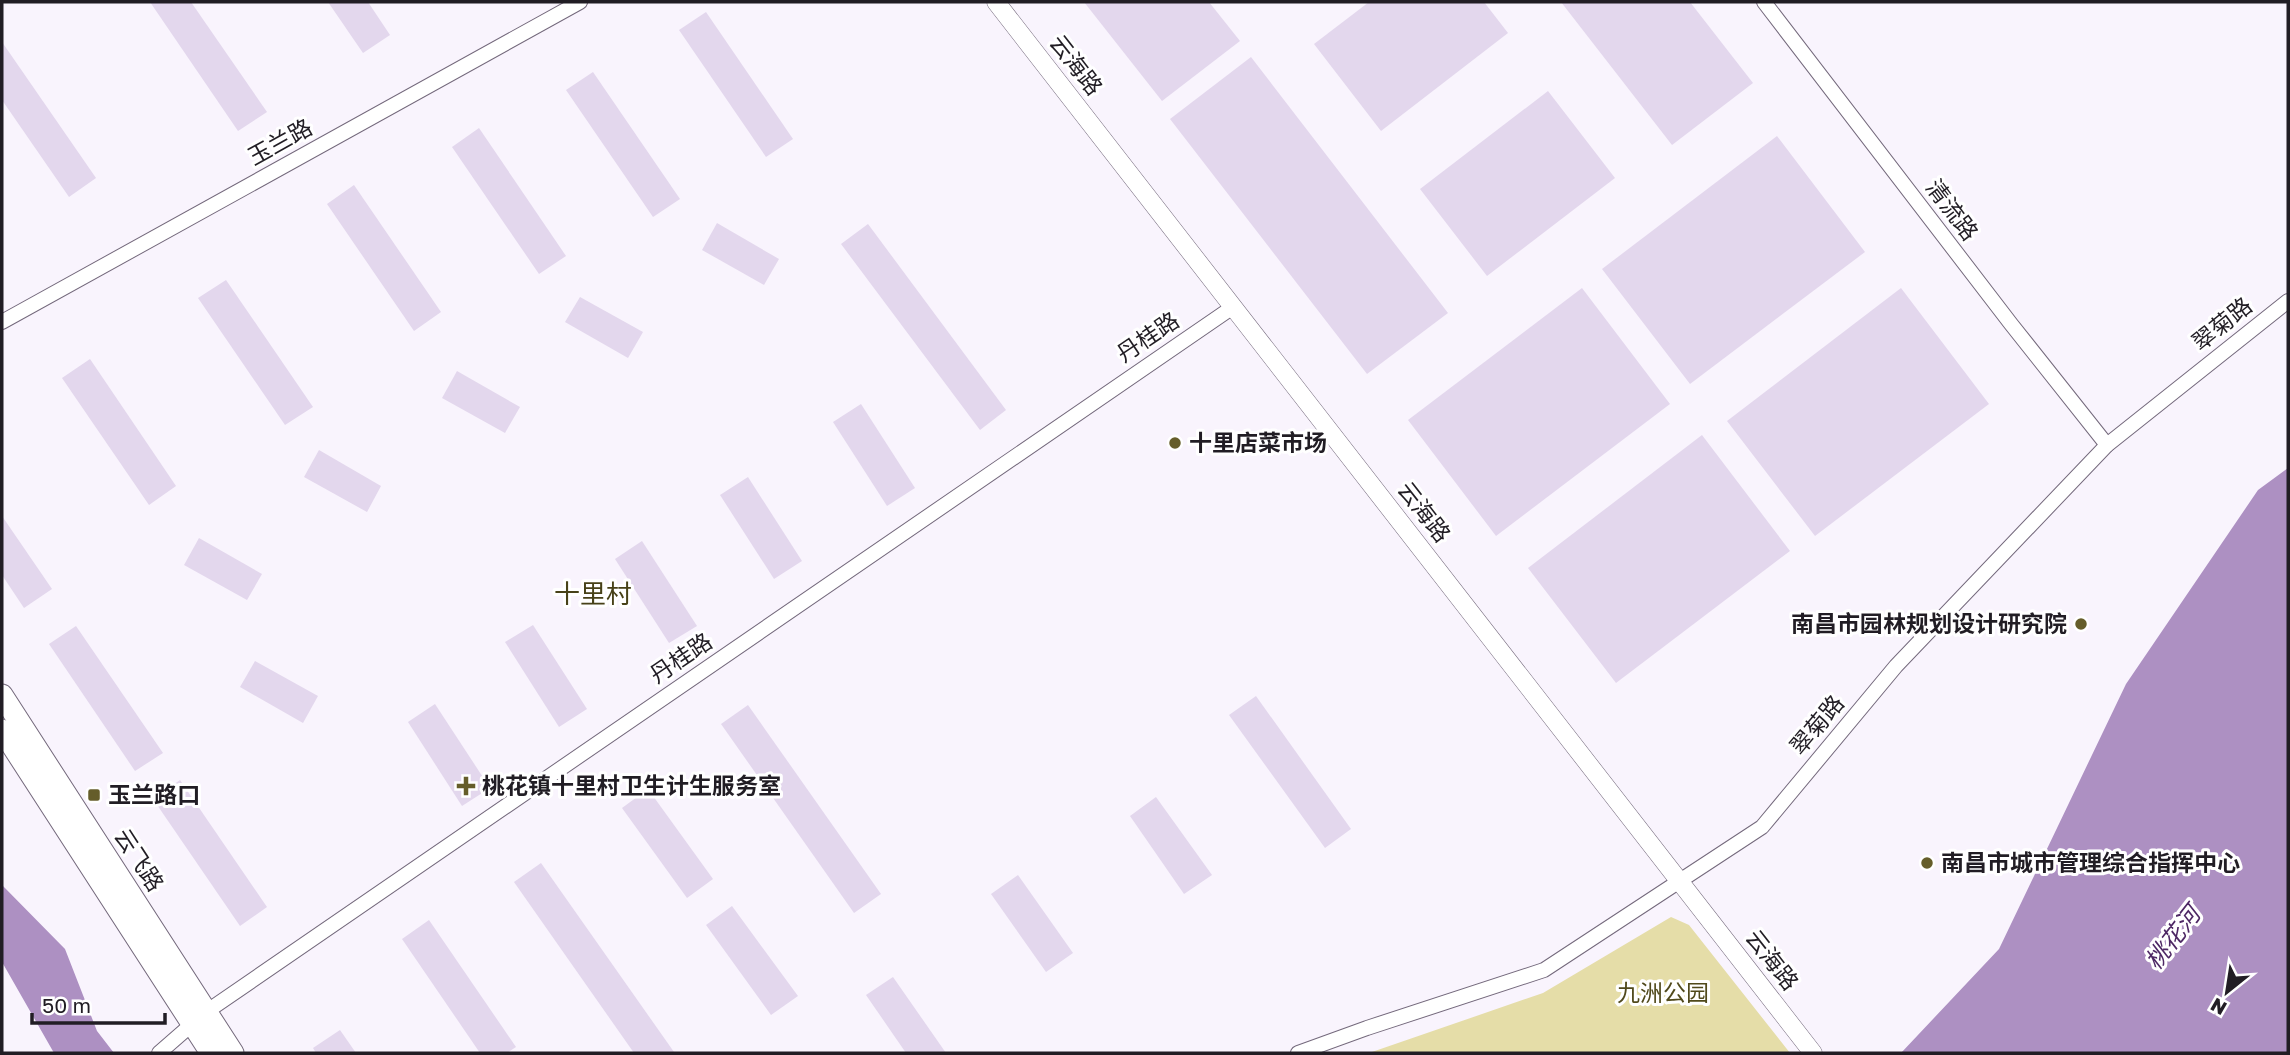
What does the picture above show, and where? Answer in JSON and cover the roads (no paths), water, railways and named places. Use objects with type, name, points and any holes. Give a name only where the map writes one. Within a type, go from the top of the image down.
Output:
[{"type":"main road","name":"云飞路","points":[[2,695],[199,1018],[211,1053]]},
{"type":"main road","name":"云飞路","points":[[2,730],[199,1018],[233,1053]]},
{"type":"street","name":"玉兰路","points":[[2,322],[579,2]]},
{"type":"street","name":"云海路","points":[[996,2],[1813,1053]]},
{"type":"street","name":"清流路","points":[[1764,2],[2107,445]]},
{"type":"street","name":"翠菊路","points":[[1298,1053],[1544,970],[1762,827],[1896,666],[2107,445],[2288,301]]},
{"type":"street","name":"丹桂路","points":[[159,1053],[199,1018],[1233,307]]},
{"type":"water","name":"桃花河","points":[[2288,468],[2288,1053],[1901,1053],[1999,949],[2126,684],[2258,490]]},
{"type":"water","points":[[2,885],[65,949],[97,1031],[114,1053],[54,1053],[2,962]]},
{"type":"place","name":"十里店菜市场","points":[[1175,443]]},
{"type":"place","name":"南昌市园林规划设计研究院","points":[[2081,624]]},
{"type":"place","name":"桃花镇十里村卫生计生服务室","points":[[466,786]]},
{"type":"place","name":"玉兰路口","points":[[94,795]]},
{"type":"place","name":"南昌市城市管理综合指挥中心","points":[[1927,863]]},
{"type":"district","name":"十里村","points":[[593,594]]},
{"type":"park label","name":"九洲公园","points":[[1663,993]]}]
